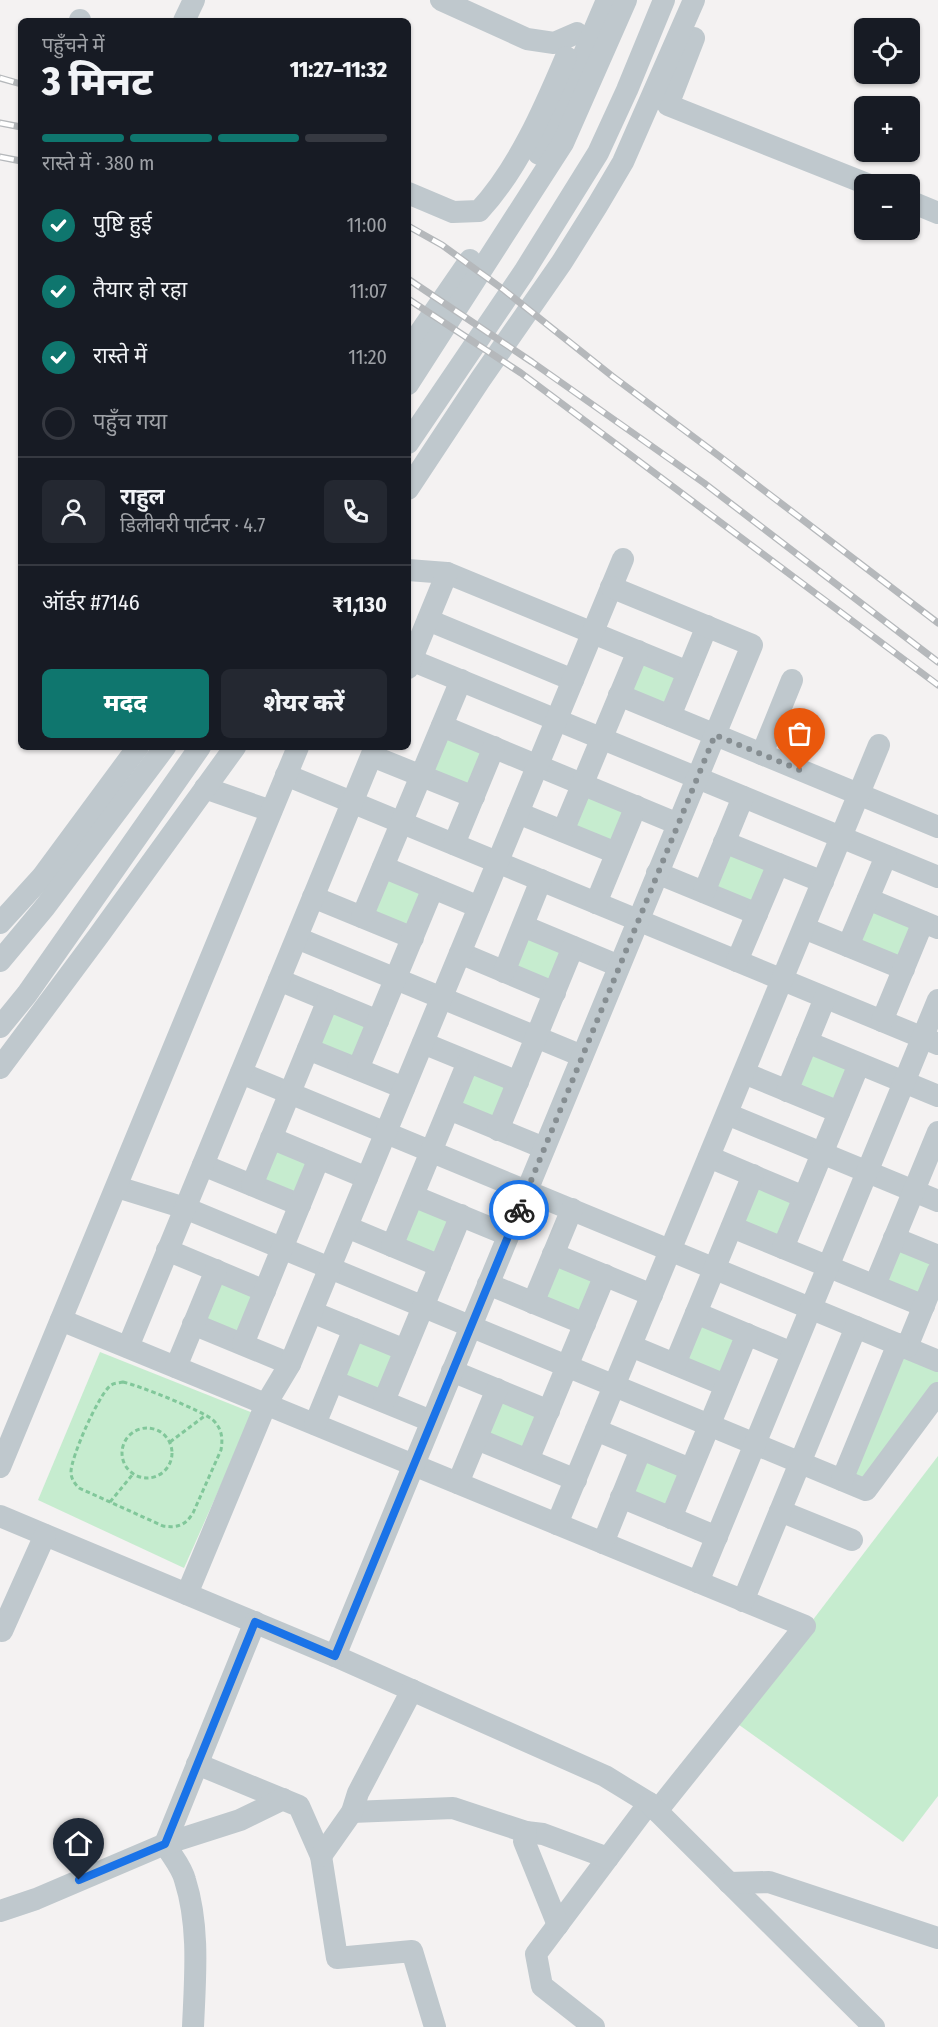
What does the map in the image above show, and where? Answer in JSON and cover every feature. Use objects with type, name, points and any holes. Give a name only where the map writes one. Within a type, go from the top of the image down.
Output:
[{"type":"street","points":[[185,18],[194,0]]},
{"type":"street","points":[[441,0],[527,39],[554,43],[577,33]]},
{"type":"street","points":[[411,194],[453,212],[479,211],[496,193],[515,162],[577,33],[590,0]]},
{"type":"street","points":[[411,346],[487,236],[547,141],[607,0]]},
{"type":"street","points":[[411,379],[563,143],[626,0]]},
{"type":"street","points":[[411,439],[524,272],[598,153],[664,0]]},
{"type":"street","points":[[411,484],[562,262],[623,162],[694,0]]},
{"type":"street","points":[[710,0],[668,105],[854,179]]},
{"type":"street","points":[[920,206],[938,213]]},
{"type":"street","points":[[187,1594],[266,1404],[290,1364],[312,1312],[623,559]]},
{"type":"street","points":[[411,570],[447,573],[688,672]]},
{"type":"street","points":[[411,662],[447,573]]},
{"type":"street","points":[[335,1656],[752,645],[611,587]]},
{"type":"street","points":[[428,620],[573,680]]},
{"type":"street","points":[[670,716],[707,627]]},
{"type":"street","points":[[563,831],[638,651]]},
{"type":"street","points":[[411,664],[461,680],[938,877]]},
{"type":"street","points":[[362,917],[461,680]]},
{"type":"street","points":[[762,754],[792,681]]},
{"type":"street","points":[[620,695],[938,827]]},
{"type":"street","points":[[442,726],[678,824]]},
{"type":"street","points":[[557,1524],[879,745]]},
{"type":"street","points":[[454,844],[494,747]]},
{"type":"street","points":[[0,923],[42,877],[136,750]]},
{"type":"street","points":[[0,961],[45,908],[163,750]]},
{"type":"street","points":[[0,1028],[27,994],[198,750]]},
{"type":"street","points":[[0,1068],[233,750]]},
{"type":"street","points":[[0,1467],[297,750]]},
{"type":"street","points":[[128,1347],[374,751],[421,776],[474,797]]},
{"type":"street","points":[[286,776],[930,1041]]},
{"type":"street","points":[[205,788],[271,812]]},
{"type":"street","points":[[704,892],[743,797]]},
{"type":"street","points":[[596,903],[636,807]]},
{"type":"street","points":[[518,813],[616,853]]},
{"type":"street","points":[[724,842],[822,882]]},
{"type":"street","points":[[848,946],[886,856]]},
{"type":"street","points":[[737,961],[778,864]]},
{"type":"street","points":[[383,867],[479,907]]},
{"type":"street","points":[[657,873],[757,914]]},
{"type":"street","points":[[504,972],[541,880]]},
{"type":"street","points":[[358,1070],[433,888]]},
{"type":"street","points":[[313,897],[413,938]]},
{"type":"street","points":[[868,899],[931,925],[904,969],[882,1021]]},
{"type":"street","points":[[523,926],[619,966]]},
{"type":"street","points":[[804,928],[904,969]]},
{"type":"street","points":[[297,938],[582,1056]]},
{"type":"street","points":[[498,1130],[573,947]]},
{"type":"street","points":[[460,953],[555,993]]},
{"type":"street","points":[[279,980],[378,1021]]},
{"type":"street","points":[[787,1091],[825,998]]},
{"type":"street","points":[[252,1185],[328,1000]]},
{"type":"street","points":[[698,1582],[904,1082],[930,1041],[938,1000]]},
{"type":"street","points":[[807,1042],[938,1096]]},
{"type":"street","points":[[423,1043],[518,1082]]},
{"type":"street","points":[[308,1049],[404,1088]]},
{"type":"street","points":[[392,1246],[468,1062]]},
{"type":"street","points":[[783,1248],[859,1064]]},
{"type":"street","points":[[241,1073],[938,1360]]},
{"type":"street","points":[[744,1073],[839,1112]]},
{"type":"street","points":[[449,1109],[544,1148]]},
{"type":"street","points":[[727,1114],[938,1201]]},
{"type":"street","points":[[271,1138],[367,1178]]},
{"type":"street","points":[[875,1285],[935,1145]]},
{"type":"street","points":[[709,1157],[804,1197]]},
{"type":"street","points":[[243,1344],[320,1158]]},
{"type":"street","points":[[203,1165],[300,1205]]},
{"type":"street","points":[[675,1364],[753,1175]]},
{"type":"street","points":[[117,1187],[185,1208],[866,1490],[938,1393]]},
{"type":"street","points":[[413,1196],[508,1235]]},
{"type":"street","points":[[533,1303],[572,1209]]},
{"type":"street","points":[[384,1401],[461,1215]]},
{"type":"street","points":[[347,1227],[440,1266]]},
{"type":"street","points":[[732,1227],[924,1306]]},
{"type":"street","points":[[894,1238],[938,1256]]},
{"type":"street","points":[[168,1250],[265,1291]]},
{"type":"street","points":[[553,1254],[652,1295]]},
{"type":"street","points":[[176,1367],[216,1270]]},
{"type":"street","points":[[842,1480],[902,1346],[924,1306],[938,1271]]},
{"type":"street","points":[[528,1460],[605,1275]]},
{"type":"street","points":[[488,1284],[585,1324]]},
{"type":"street","points":[[312,1312],[405,1350]]},
{"type":"street","points":[[696,1313],[792,1353]]},
{"type":"street","points":[[61,1320],[805,1626],[608,1858],[536,1954],[542,1986],[594,2027]]},
{"type":"street","points":[[193,1324],[290,1364]]},
{"type":"street","points":[[743,1601],[856,1327]]},
{"type":"street","points":[[315,1424],[354,1329]]},
{"type":"street","points":[[671,1518],[747,1334]]},
{"type":"street","points":[[631,1346],[726,1385]]},
{"type":"street","points":[[452,1371],[549,1411]]},
{"type":"street","points":[[333,1381],[431,1421]]},
{"type":"street","points":[[458,1484],[497,1389]]},
{"type":"street","points":[[596,1430],[690,1469]]},
{"type":"street","points":[[477,1439],[576,1480]]},
{"type":"street","points":[[603,1543],[641,1449]]},
{"type":"street","points":[[621,1497],[717,1537]]},
{"type":"street","points":[[780,1510],[852,1540]]},
{"type":"street","points":[[0,1516],[335,1656],[605,1776],[653,1807],[874,2027]]},
{"type":"street","points":[[2,1631],[45,1535]]},
{"type":"street","points":[[165,1844],[255,1622]]},
{"type":"street","points":[[321,1856],[352,1812],[358,1793],[411,1690]]},
{"type":"street","points":[[197,1764],[299,1806],[321,1856],[337,1958],[412,1951],[435,2027]]},
{"type":"street","points":[[0,1911],[36,1899],[165,1844],[240,1820],[283,1799]]},
{"type":"street","points":[[352,1812],[453,1808],[526,1832],[543,1834],[608,1858]]},
{"type":"street","points":[[526,1832],[524,1841],[558,1925]]},
{"type":"street","points":[[165,1844],[185,1878],[192,1912],[195,1954],[193,2027]]},
{"type":"street","points":[[729,1883],[769,1882],[938,1938]]},
{"type":"path","points":[[130,1383],[206,1415],[221,1431],[223,1441],[188,1521],[174,1528],[163,1526],[74,1484],[71,1475],[72,1462],[97,1404],[111,1385],[130,1383]]},
{"type":"path","points":[[170,1443],[206,1415]]},
{"type":"path","points":[[151,1428],[165,1436],[170,1443],[172,1458],[164,1472],[149,1478],[133,1474],[123,1461],[122,1452],[129,1437],[135,1431],[151,1428]]},
{"type":"path","points":[[110,1502],[133,1474]]},
{"type":"green space","points":[[643,655],[684,672],[667,711],[627,694]]},
{"type":"green space","points":[[447,735],[488,752],[471,791],[431,774]]},
{"type":"green space","points":[[588,789],[628,806],[612,845],[572,828]]},
{"type":"green space","points":[[729,848],[769,865],[753,904],[713,888]]},
{"type":"green space","points":[[385,875],[425,891],[409,931],[369,914]]},
{"type":"green space","points":[[870,905],[917,923],[901,962],[855,944]]},
{"type":"green space","points":[[526,932],[567,948],[550,988],[510,971]]},
{"type":"green space","points":[[332,1006],[372,1023],[356,1062],[315,1045]]},
{"type":"green space","points":[[807,1050],[853,1068],[837,1107],[791,1089]]},
{"type":"green space","points":[[471,1068],[512,1085],[495,1124],[455,1107]]},
{"type":"green space","points":[[274,1145],[315,1161],[298,1201],[258,1184]]},
{"type":"green space","points":[[753,1183],[799,1201],[783,1240],[737,1222]]},
{"type":"green space","points":[[414,1202],[454,1219],[438,1258],[398,1241]]},
{"type":"green space","points":[[894,1243],[938,1261],[924,1301],[878,1282]]},
{"type":"green space","points":[[557,1263],[597,1279],[581,1319],[540,1302]]},
{"type":"green space","points":[[218,1281],[259,1298],[242,1337],[202,1320]]},
{"type":"green space","points":[[699,1322],[739,1339],[723,1378],[682,1361]]},
{"type":"green space","points":[[356,1338],[396,1355],[379,1394],[339,1377]]},
{"type":"green space","points":[[100,1352],[253,1413],[184,1568],[38,1500]]},
{"type":"green space","points":[[901,1355],[938,1370],[938,1386],[865,1483],[848,1477]]},
{"type":"green space","points":[[501,1399],[541,1416],[525,1455],[485,1438]]},
{"type":"green space","points":[[640,1456],[686,1474],[670,1513],[624,1495]]},
{"type":"green space","points":[[938,1456],[938,1796],[903,1842],[735,1722]]},
{"type":"railway","points":[[0,78],[18,83]]},
{"type":"railway","points":[[0,123],[18,126]]},
{"type":"railway","points":[[0,157],[18,160]]},
{"type":"railway","points":[[411,228],[442,245],[504,290],[612,376],[938,623]]},
{"type":"railway","points":[[411,281],[532,362],[704,483],[938,662]]},
{"type":"railway","points":[[411,301],[521,373],[938,685]]},
{"type":"way so far","points":[[519,1210],[715,735],[800,770]]},
{"type":"route","points":[[79,1880],[165,1844],[255,1622],[335,1656],[519,1210]]}]
